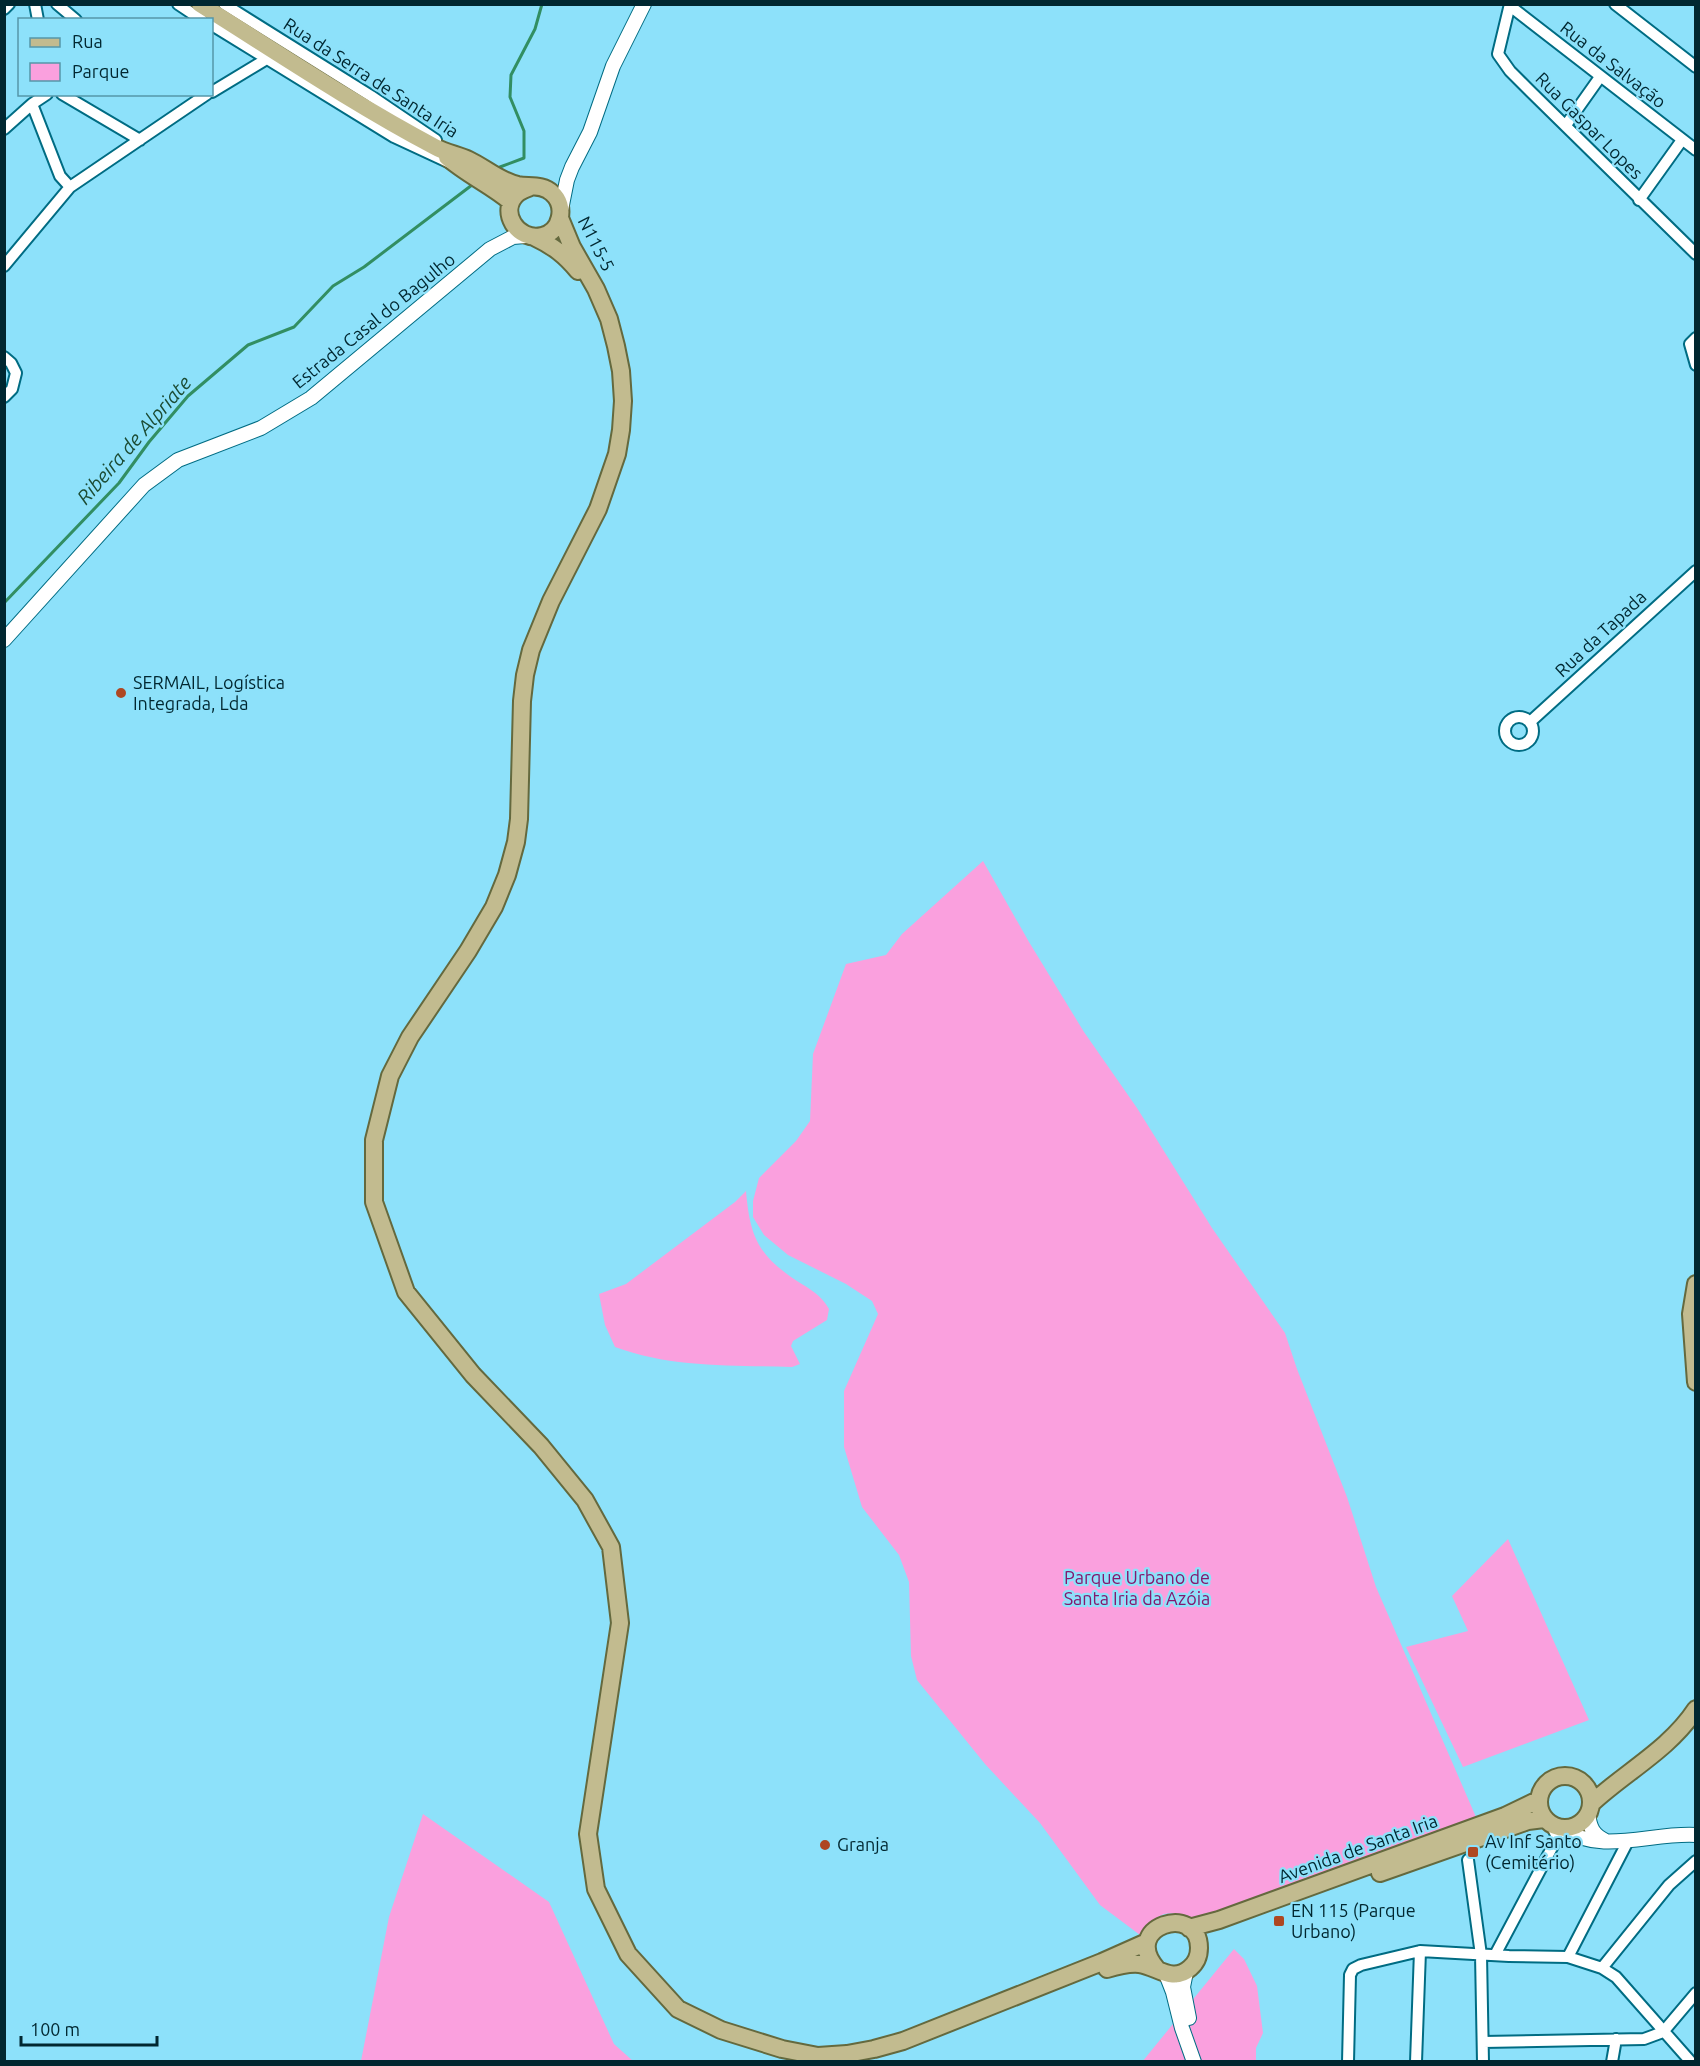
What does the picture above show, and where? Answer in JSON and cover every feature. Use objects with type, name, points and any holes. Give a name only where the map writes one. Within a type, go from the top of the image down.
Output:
[{"type":"main road","points":[[200,4],[355,101],[464,164],[504,181],[553,193],[561,214],[551,233],[530,236],[517,230],[510,210],[494,189],[464,164]]},
{"type":"main road","points":[[510,210],[518,193],[536,187]]},
{"type":"main road","name":"N115-5","points":[[561,214],[572,247],[593,291]]},
{"type":"main road","name":"N115-5","points":[[530,236],[551,245],[565,256],[593,291]]},
{"type":"main road","points":[[593,291],[609,319],[621,371],[623,400],[621,430],[610,477],[598,509],[551,601],[531,650],[522,701],[519,819],[516,842],[507,875],[495,907],[410,1037],[390,1076],[374,1140],[374,1202],[406,1292],[472,1375],[541,1446],[585,1500],[611,1547],[620,1623],[588,1834],[596,1889],[628,1954],[678,2008],[721,2030],[782,2049],[818,2055],[847,2054],[874,2049],[914,2037],[1148,1942]]},
{"type":"main road","points":[[593,291],[602,319],[613,373],[615,401],[610,452],[591,507],[532,624],[524,648],[514,699],[511,818],[500,871],[488,902],[398,1041],[378,1095],[366,1151],[370,1215],[383,1263],[405,1306],[471,1386],[543,1455],[588,1509],[608,1575],[610,1628],[580,1816],[585,1872],[592,1901],[624,1963],[680,2018],[723,2039],[784,2058],[807,2061]]},
{"type":"main road","points":[[1695,1284],[1691,1314],[1695,1382]]},
{"type":"main road","points":[[1590,1809],[1590,1794],[1585,1785],[1567,1776],[1557,1777],[1547,1782],[1538,1800],[1539,1810],[1553,1825],[1573,1827],[1582,1822],[1604,1792],[1674,1736],[1695,1709]]},
{"type":"main road","points":[[1585,1785],[1616,1779],[1633,1770]]},
{"type":"main road","name":"Avenida de Santa Iria","points":[[1189,1928],[1219,1920],[1472,1828],[1521,1810],[1538,1800]]},
{"type":"main road","name":"Avenida de Santa Iria","points":[[1199,1945],[1222,1929],[1528,1821],[1553,1825]]},
{"type":"main road","points":[[841,2061],[873,2057],[937,2037],[1116,1966],[1141,1964],[1161,1972],[1176,1975],[1186,1972],[1199,1956],[1199,1945],[1196,1935],[1180,1923],[1170,1922],[1160,1926],[1152,1932],[1148,1942],[1147,1952],[1150,1962],[1161,1972]]},
{"type":"street","points":[[4,9],[9,4]]},
{"type":"street","points":[[57,4],[74,18]]},
{"type":"street","points":[[178,4],[199,18]]},
{"type":"street","name":"Rua da Serra de Santa Iria","points":[[224,4],[371,96],[464,164]]},
{"type":"street","points":[[561,214],[567,180],[572,167],[590,132],[613,66],[644,4]]},
{"type":"street","points":[[1615,4],[1695,67]]},
{"type":"street","name":"Rua da Salvação","points":[[1510,5],[1695,150]]},
{"type":"street","name":"Rua Gaspar Lopes","points":[[1510,5],[1498,54],[1510,71],[1639,200],[1694,249]]},
{"type":"street","name":"Rua da Serra de Santa Iria","points":[[213,27],[394,136],[464,164]]},
{"type":"street","points":[[213,91],[266,60]]},
{"type":"street","points":[[1566,125],[1600,77]]},
{"type":"street","points":[[4,129],[44,96]]},
{"type":"street","points":[[65,96],[140,140]]},
{"type":"street","points":[[4,266],[70,187],[140,140],[199,96]]},
{"type":"street","points":[[32,104],[60,176],[70,187]]},
{"type":"street","points":[[1639,200],[1682,140]]},
{"type":"street","points":[[536,187],[556,182],[572,167]]},
{"type":"street","name":"Estrada Casal do Bagulho","points":[[4,640],[144,485],[165,467],[261,428],[311,398],[490,249],[500,237],[510,210]]},
{"type":"street","name":"Estrada Casal do Bagulho","points":[[490,249],[513,237],[530,236]]},
{"type":"street","points":[[1695,338],[1690,344],[1695,364]]},
{"type":"street","points":[[4,357],[11,363],[16,373],[12,389],[4,397]]},
{"type":"street","name":"Rua da Tapada","points":[[1530,722],[1695,571]]},
{"type":"street","points":[[1590,1809],[1590,1827],[1597,1836],[1606,1841]]},
{"type":"street","points":[[1553,1825],[1573,1836],[1587,1840],[1628,1841],[1682,1834],[1695,1835]]},
{"type":"street","points":[[1495,1955],[1555,1842],[1556,1835],[1553,1825]]},
{"type":"street","points":[[1568,1957],[1628,1841]]},
{"type":"street","points":[[1467,1860],[1481,1955],[1483,2061]]},
{"type":"street","points":[[1602,1968],[1669,1885],[1695,1861]]},
{"type":"street","points":[[1416,2061],[1420,1951]]},
{"type":"street","points":[[1348,2061],[1350,1975],[1353,1969],[1420,1951],[1568,1957],[1602,1968],[1616,1977],[1691,2061]]},
{"type":"street","points":[[1161,1972],[1173,1992],[1193,2059]]},
{"type":"street","points":[[1186,1972],[1183,1988],[1193,2059]]},
{"type":"street","points":[[1483,2042],[1644,2038],[1663,2031],[1695,1993]]},
{"type":"street","points":[[1612,2061],[1616,2039]]},
{"type":"green space","name":"Parque Urbano de Santa Iria da Azóia","points":[[983,861],[1084,1032],[1137,1108],[1212,1228],[1285,1333],[1347,1497],[1376,1587],[1476,1817],[1199,1919],[1165,1914],[1155,1920],[1140,1935],[1100,1905],[1040,1823],[985,1764],[917,1680],[911,1656],[909,1582],[899,1555],[862,1507],[844,1447],[844,1391],[878,1314],[872,1301],[846,1284],[788,1255],[764,1235],[753,1217],[753,1201],[759,1178],[796,1141],[810,1121],[813,1054],[846,964],[886,955],[902,934]]},
{"type":"green space","points":[[746,1191],[750,1221],[758,1244],[773,1262],[819,1296],[829,1309],[827,1320],[793,1341],[791,1346],[800,1364],[792,1367],[680,1362],[636,1354],[615,1347],[605,1325],[599,1294],[626,1284],[735,1202]]},
{"type":"green space","points":[[1508,1539],[1589,1720],[1463,1767],[1406,1647],[1468,1631],[1452,1596]]},
{"type":"green space","points":[[423,1814],[549,1902],[614,2044],[633,2061],[361,2061],[389,1917]]},
{"type":"green space","points":[[1234,1949],[1244,1959],[1257,1986],[1263,2033],[1256,2048],[1256,2061],[1142,2062]]},
{"type":"waterway","name":"Ribeira de Alpriate","points":[[500,167],[524,158],[524,131],[510,97],[511,75],[535,29],[542,4]]},
{"type":"waterway","name":"Ribeira de Alpriate","points":[[4,603],[119,483],[149,442],[188,396],[248,345],[294,327],[333,286],[364,267],[472,185]]},
{"type":"place","name":"SERMAIL, Logística Integrada, Lda","points":[[121,693]]},
{"type":"place","name":"Granja","points":[[825,1845]]},
{"type":"place","name":"Av Inf Santo (Cemitério)","points":[[1473,1852]]},
{"type":"place","name":"EN 115 (Parque Urbano)","points":[[1279,1921]]}]
